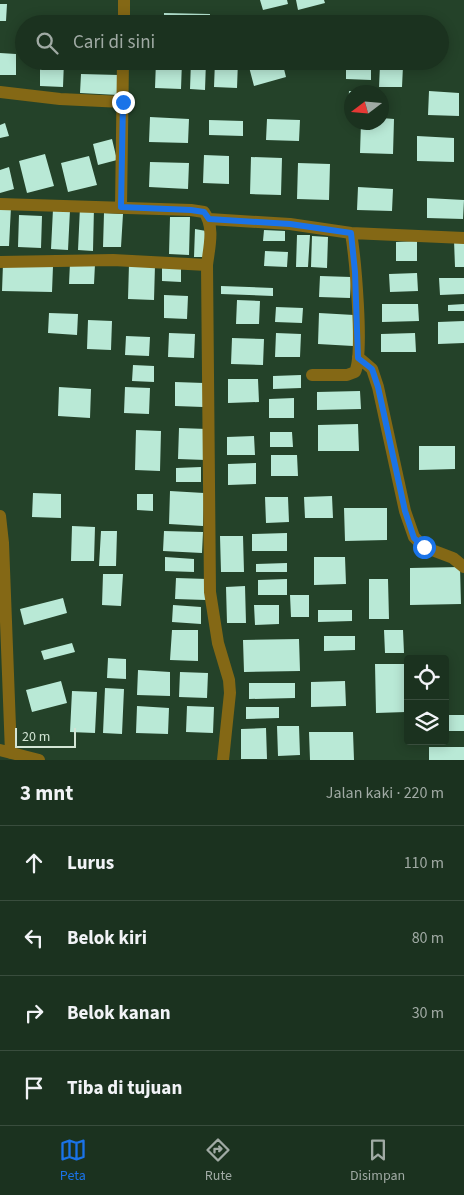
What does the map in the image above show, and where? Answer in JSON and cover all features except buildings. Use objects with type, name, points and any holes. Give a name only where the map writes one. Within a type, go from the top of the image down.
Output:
[{"type":"street","points":[[124,0],[124,15]]},
{"type":"street","points":[[121,207],[123,70]]},
{"type":"street","points":[[0,92],[60,99],[123,102]]},
{"type":"street","points":[[0,204],[191,210],[204,212],[209,219],[207,265],[210,592],[218,643],[229,680],[230,693],[223,760]]},
{"type":"street","points":[[209,219],[290,224],[351,233],[464,238]]},
{"type":"street","points":[[312,375],[347,375],[354,372],[357,367],[355,272],[351,233]]},
{"type":"street","points":[[0,262],[113,260],[207,265]]},
{"type":"street","points":[[358,358],[372,369],[378,387],[405,511],[414,538],[424,547],[453,558],[464,567]]},
{"type":"street","points":[[0,516],[3,543],[6,751],[39,760]]},
{"type":"route","points":[[123,102],[121,207],[191,210],[204,212],[209,219],[290,224],[351,233],[354,247],[359,344],[358,358],[367,363],[372,369],[378,387],[405,511],[414,538],[424,547]]}]
